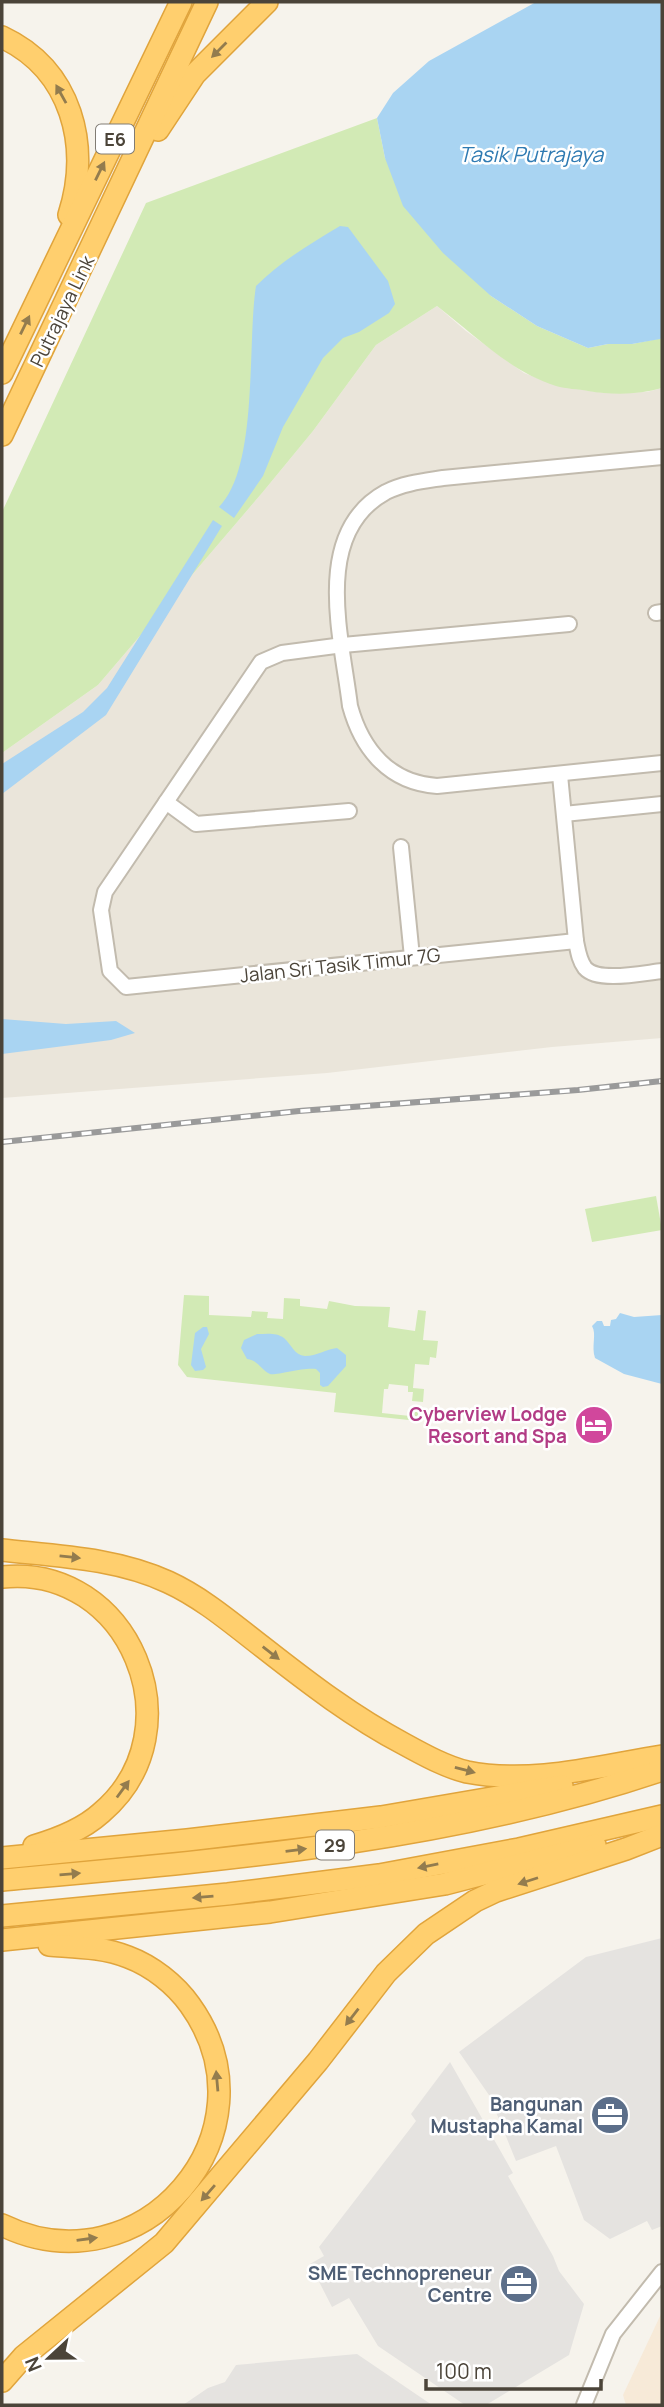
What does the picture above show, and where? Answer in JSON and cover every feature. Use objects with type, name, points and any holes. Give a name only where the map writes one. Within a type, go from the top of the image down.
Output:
[{"type":"highway","name":"E6","points":[[49,277],[181,2]]},
{"type":"highway","name":"E6","points":[[122,186],[207,2]]},
{"type":"highway","points":[[122,186],[195,74],[267,2]]},
{"type":"highway","points":[[2,37],[37,61],[58,87],[71,113],[78,142],[76,193],[49,277]]},
{"type":"highway","name":"Putrajaya Link","points":[[2,435],[122,186]]},
{"type":"highway","name":"Putrajaya Link","points":[[2,373],[49,277]]},
{"type":"highway","points":[[2,1550],[94,1560],[146,1573],[170,1583],[222,1615],[338,1706],[364,1723],[425,1756],[465,1771],[503,1777],[538,1775],[662,1756]]},
{"type":"highway","points":[[2,1577],[40,1577],[55,1581],[76,1591],[111,1619],[137,1658],[148,1698],[148,1718],[146,1739],[139,1762],[122,1789],[101,1814],[59,1838],[2,1857]]},
{"type":"highway","points":[[2,1857],[187,1840],[381,1816],[542,1790],[598,1778],[654,1773]]},
{"type":"highway","name":"29","points":[[2,1880],[189,1863],[371,1840],[558,1801],[654,1773]]},
{"type":"highway","points":[[2,1940],[270,1912],[445,1884],[586,1848],[658,1824]]},
{"type":"highway","points":[[2,2381],[24,2357],[164,2243],[318,2061],[386,1973],[426,1934],[475,1901],[496,1891],[626,1849],[658,1824]]},
{"type":"highway","name":"29","points":[[2,1916],[228,1894],[379,1875],[658,1824]]},
{"type":"highway","points":[[2,1940],[106,1951],[126,1956],[158,1974],[184,1997],[206,2032],[215,2060],[219,2106],[202,2162],[178,2195],[143,2223],[106,2236],[60,2242],[11,2229]]},
{"type":"street","points":[[662,457],[443,478],[416,482],[387,492],[371,502],[358,517],[341,552],[336,594],[354,720],[374,757],[398,775],[423,785],[438,786],[662,763]]},
{"type":"street","points":[[349,811],[196,824],[166,802],[261,662],[282,653],[342,645],[569,624]]},
{"type":"street","points":[[560,775],[580,960],[586,970],[598,977],[662,971]]},
{"type":"street","name":"Jalan Sri Tasik Timur 7G","points":[[166,802],[104,892],[101,910],[110,971],[126,987],[576,941]]},
{"type":"street","points":[[564,814],[662,804]]},
{"type":"street","points":[[401,847],[412,957]]},
{"type":"street","points":[[584,2405],[613,2334],[662,2272]]},
{"type":"street","points":[[592,2405],[618,2341],[662,2284]]},
{"type":"shaded area","points":[[437,306],[466,331],[524,373],[558,386],[604,393],[647,392],[662,388],[662,1038],[552,1047],[327,1073],[2,1098],[2,753],[98,685],[313,431],[376,345]]},
{"type":"shaded area","points":[[662,1938],[662,2226],[652,2230],[647,2221],[610,2239],[584,2220],[556,2146],[516,2161],[489,2095],[459,2052],[586,1957]]},
{"type":"shaded area","points":[[450,2062],[513,2173],[508,2176],[559,2271],[584,2304],[569,2355],[486,2405],[465,2405],[378,2346],[349,2298],[332,2307],[310,2264],[324,2256],[319,2247],[416,2121],[411,2114]]},
{"type":"shaded area","points":[[662,2312],[662,2405],[626,2405],[623,2395]]},
{"type":"shaded area","points":[[357,2354],[432,2405],[183,2405],[208,2388],[225,2382],[236,2365]]},
{"type":"green space","points":[[377,118],[385,158],[491,296],[537,326],[588,348],[662,338],[662,388],[616,394],[556,386],[508,362],[437,306],[376,345],[313,431],[98,685],[2,753],[2,512],[146,203]]},
{"type":"green space","points":[[656,1196],[662,1230],[592,1242],[585,1209]]},
{"type":"green space","points":[[184,1295],[209,1296],[209,1315],[251,1317],[252,1311],[268,1312],[267,1318],[283,1319],[284,1298],[300,1299],[300,1306],[327,1309],[329,1301],[355,1306],[390,1307],[388,1327],[415,1331],[418,1310],[426,1311],[423,1340],[438,1341],[436,1358],[430,1357],[429,1365],[415,1364],[413,1388],[424,1389],[423,1402],[412,1401],[413,1392],[408,1392],[408,1386],[389,1384],[388,1389],[384,1389],[382,1413],[410,1416],[411,1411],[419,1412],[418,1421],[334,1412],[336,1393],[187,1377],[178,1365]]},
{"type":"water","name":"Tasik Putrajaya","points":[[536,2],[662,2],[660,339],[588,348],[537,326],[491,296],[443,253],[403,206],[385,158],[377,118],[393,93],[429,61]]},
{"type":"water","points":[[340,226],[348,227],[388,281],[395,304],[389,313],[359,332],[343,338],[323,358],[283,427],[263,476],[234,518],[219,507],[232,488],[246,435],[256,286],[307,246]]},
{"type":"water","points":[[213,520],[222,526],[106,715],[2,794],[2,764],[83,712],[107,688]]},
{"type":"water","points":[[2,1019],[66,1024],[116,1021],[135,1033],[111,1040],[2,1054]]},
{"type":"water","points":[[620,1313],[634,1317],[662,1315],[662,1384],[624,1374],[595,1358],[592,1326],[597,1321],[602,1321],[604,1326],[610,1326],[611,1320],[616,1319]]},
{"type":"water","points":[[207,1327],[209,1334],[201,1349],[206,1367],[195,1371],[191,1365],[195,1333]]},
{"type":"water","points":[[257,1334],[281,1336],[296,1352],[305,1356],[337,1348],[346,1355],[346,1366],[328,1386],[323,1387],[320,1385],[320,1373],[316,1369],[270,1374],[254,1361],[247,1359],[241,1348],[244,1340]]},
{"type":"railway","points":[[2,1142],[299,1111],[662,1081]]},
{"type":"place","name":"Cyberview Lodge Resort and Spa","points":[[594,1425]]},
{"type":"place","name":"Bangunan Mustapha Kamal","points":[[610,2115]]},
{"type":"place","name":"SME Technopreneur Centre","points":[[519,2284]]}]
